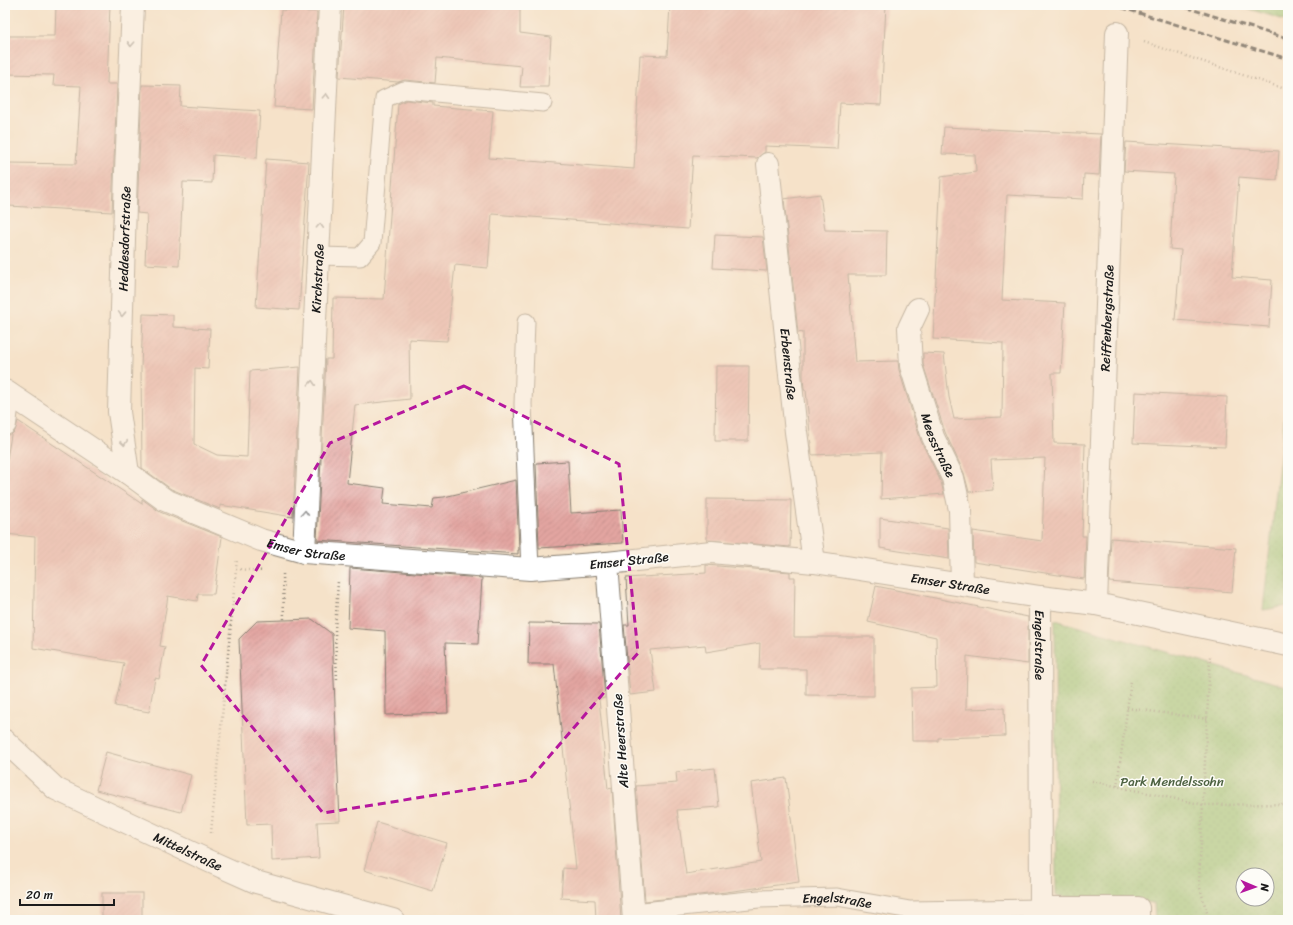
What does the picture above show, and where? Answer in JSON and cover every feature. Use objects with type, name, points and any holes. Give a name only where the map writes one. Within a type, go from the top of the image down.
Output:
[{"type":"street","name":"Heddesdorfstraße","points":[[128,473],[119,412],[126,171],[133,5]]},
{"type":"street","name":"Kirchstraße","points":[[304,552],[330,5]]},
{"type":"street","name":"Reiffenbergstraße","points":[[1096,604],[1117,33]]},
{"type":"street","name":"Erbenstraße","points":[[768,164],[796,432],[814,562]]},
{"type":"street","name":"Meesstraße","points":[[918,309],[909,328],[910,366],[933,437],[954,484],[960,510],[962,584]]},
{"type":"street","name":"Emser Straße","points":[[7,392],[128,473],[165,500],[261,540],[304,552],[530,569],[712,552],[814,562],[1040,597],[1096,604],[1288,645]]},
{"type":"street","points":[[5,424],[7,392]]},
{"type":"street","name":"Alte Heerstraße","points":[[607,563],[633,916]]},
{"type":"street","name":"Engelstraße","points":[[1040,597],[1041,908],[1138,908],[1138,920]]},
{"type":"street","name":"Mittelstraße","points":[[5,741],[56,789],[208,861],[256,882],[393,920]]},
{"type":"lane","points":[[318,256],[360,257],[372,243],[384,99],[404,90],[543,102]]},
{"type":"lane","points":[[526,322],[523,404],[530,569]]},
{"type":"lane","name":"Engelstraße","points":[[633,916],[759,899],[837,897],[910,910],[1041,908]]},
{"type":"path","points":[[1117,33],[1288,90]]},
{"type":"path","points":[[208,861],[239,531]]},
{"type":"path","points":[[236,569],[267,571]]},
{"type":"path","points":[[275,572],[283,573]]},
{"type":"path","points":[[337,679],[335,632],[338,574]]},
{"type":"path","points":[[284,598],[284,620]]},
{"type":"path","points":[[1209,920],[1199,884],[1204,805],[1211,628]]},
{"type":"path","points":[[1117,786],[1131,680]]},
{"type":"path","points":[[1127,708],[1208,719]]},
{"type":"path","points":[[1092,781],[1204,805],[1288,804]]},
{"type":"highlighted area","points":[[464,386],[619,464],[638,653],[529,780],[323,813],[201,665],[330,443]]},
{"type":"green space","points":[[1236,5],[1288,5],[1288,21]]},
{"type":"green space","points":[[1288,384],[1288,606],[1263,610]]},
{"type":"green space","name":"Park Mendelssohn","points":[[1055,620],[1288,687],[1288,920],[1155,920],[1154,903],[1056,896]]},
{"type":"building","points":[[56,5],[110,5],[107,84],[117,84],[112,212],[9,206],[9,163],[76,164],[81,86],[53,85],[54,75],[5,74],[5,36],[55,36]]},
{"type":"building","points":[[344,5],[520,5],[520,33],[551,37],[548,87],[520,87],[522,66],[437,58],[435,83],[405,80],[398,82],[339,77]]},
{"type":"building","points":[[670,5],[886,5],[881,105],[840,103],[837,149],[765,146],[765,152],[757,158],[693,155],[688,229],[492,214],[488,268],[455,265],[447,341],[409,339],[410,399],[355,405],[347,483],[385,488],[383,504],[432,508],[434,498],[516,480],[518,554],[317,540],[326,359],[332,359],[333,298],[384,299],[398,104],[406,100],[433,103],[433,106],[493,111],[489,158],[634,169],[640,55],[667,56]]},
{"type":"building","points":[[281,10],[317,12],[312,109],[274,107]]},
{"type":"building","points":[[142,85],[181,86],[180,106],[260,111],[257,158],[213,155],[212,183],[183,182],[179,266],[145,264],[147,214],[137,213]]},
{"type":"building","points":[[944,127],[1101,134],[1099,175],[1084,174],[1083,199],[1007,195],[1002,300],[1065,303],[1061,373],[1052,373],[1054,443],[1085,444],[1082,536],[1086,536],[1084,579],[974,562],[973,531],[1042,541],[1045,458],[991,460],[993,490],[969,492],[964,473],[945,432],[923,364],[923,353],[944,354],[949,397],[954,419],[1002,417],[1003,343],[933,339],[941,177],[976,172],[975,155],[942,154]]},
{"type":"building","points":[[1126,142],[1279,151],[1277,180],[1239,177],[1232,277],[1272,280],[1269,327],[1175,320],[1181,250],[1170,249],[1174,174],[1124,171]]},
{"type":"building","points":[[266,159],[309,162],[299,310],[256,307]]},
{"type":"building","points":[[820,194],[825,230],[887,231],[886,275],[848,275],[855,362],[898,361],[899,370],[921,441],[941,482],[944,494],[881,499],[882,452],[812,455],[806,390],[804,390],[803,377],[803,332],[798,333],[784,199]]},
{"type":"building","points":[[715,235],[763,237],[767,271],[713,268]]},
{"type":"building","points":[[143,314],[173,315],[173,327],[210,329],[208,369],[195,368],[194,444],[217,455],[247,457],[250,371],[300,367],[293,517],[220,505],[220,509],[171,489],[142,468],[141,368]]},
{"type":"building","points":[[716,366],[749,366],[748,441],[715,441]]},
{"type":"building","points":[[1135,392],[1227,397],[1225,447],[1133,443]]},
{"type":"building","points":[[18,421],[142,504],[142,499],[160,512],[222,537],[214,594],[198,594],[197,601],[168,596],[160,646],[165,647],[159,679],[155,678],[149,712],[115,706],[124,663],[33,648],[35,537],[5,534],[5,471],[11,435],[15,431]]},
{"type":"building","points":[[568,461],[571,513],[621,510],[623,543],[539,548],[536,463]]},
{"type":"building","points":[[707,499],[791,500],[790,547],[707,540]]},
{"type":"building","points":[[880,518],[948,528],[949,559],[880,548]]},
{"type":"building","points":[[1111,538],[1236,548],[1232,592],[1109,582]]},
{"type":"building","points":[[706,565],[790,572],[790,577],[795,577],[794,637],[874,637],[874,696],[806,695],[806,669],[759,669],[760,643],[706,652],[705,645],[650,650],[656,692],[630,695],[624,625],[629,625],[626,578],[706,573]]},
{"type":"building","points":[[350,568],[482,578],[478,644],[445,643],[448,713],[386,715],[385,631],[348,628]]},
{"type":"building","points":[[876,586],[1028,617],[1028,664],[967,656],[966,709],[1004,708],[1005,736],[938,738],[938,741],[912,741],[911,688],[937,687],[936,637],[868,622]]},
{"type":"building","points":[[312,619],[332,634],[340,821],[317,822],[319,858],[272,861],[271,824],[247,825],[239,639],[257,621]]},
{"type":"building","points":[[529,623],[599,624],[605,698],[599,699],[608,789],[612,788],[621,920],[596,920],[595,900],[561,898],[563,868],[576,869],[554,664],[528,664]]},
{"type":"building","points":[[106,752],[191,775],[181,812],[96,790]]},
{"type":"building","points":[[715,768],[719,807],[677,810],[686,874],[761,862],[751,783],[786,778],[799,882],[645,901],[636,786],[677,783],[676,772]]},
{"type":"building","points":[[377,822],[447,843],[433,891],[364,870]]},
{"type":"building","points":[[102,893],[142,893],[142,920],[102,920]]},
{"type":"railway","points":[[1113,5],[1288,59]]},
{"type":"railway","points":[[1178,5],[1288,39]]}]
